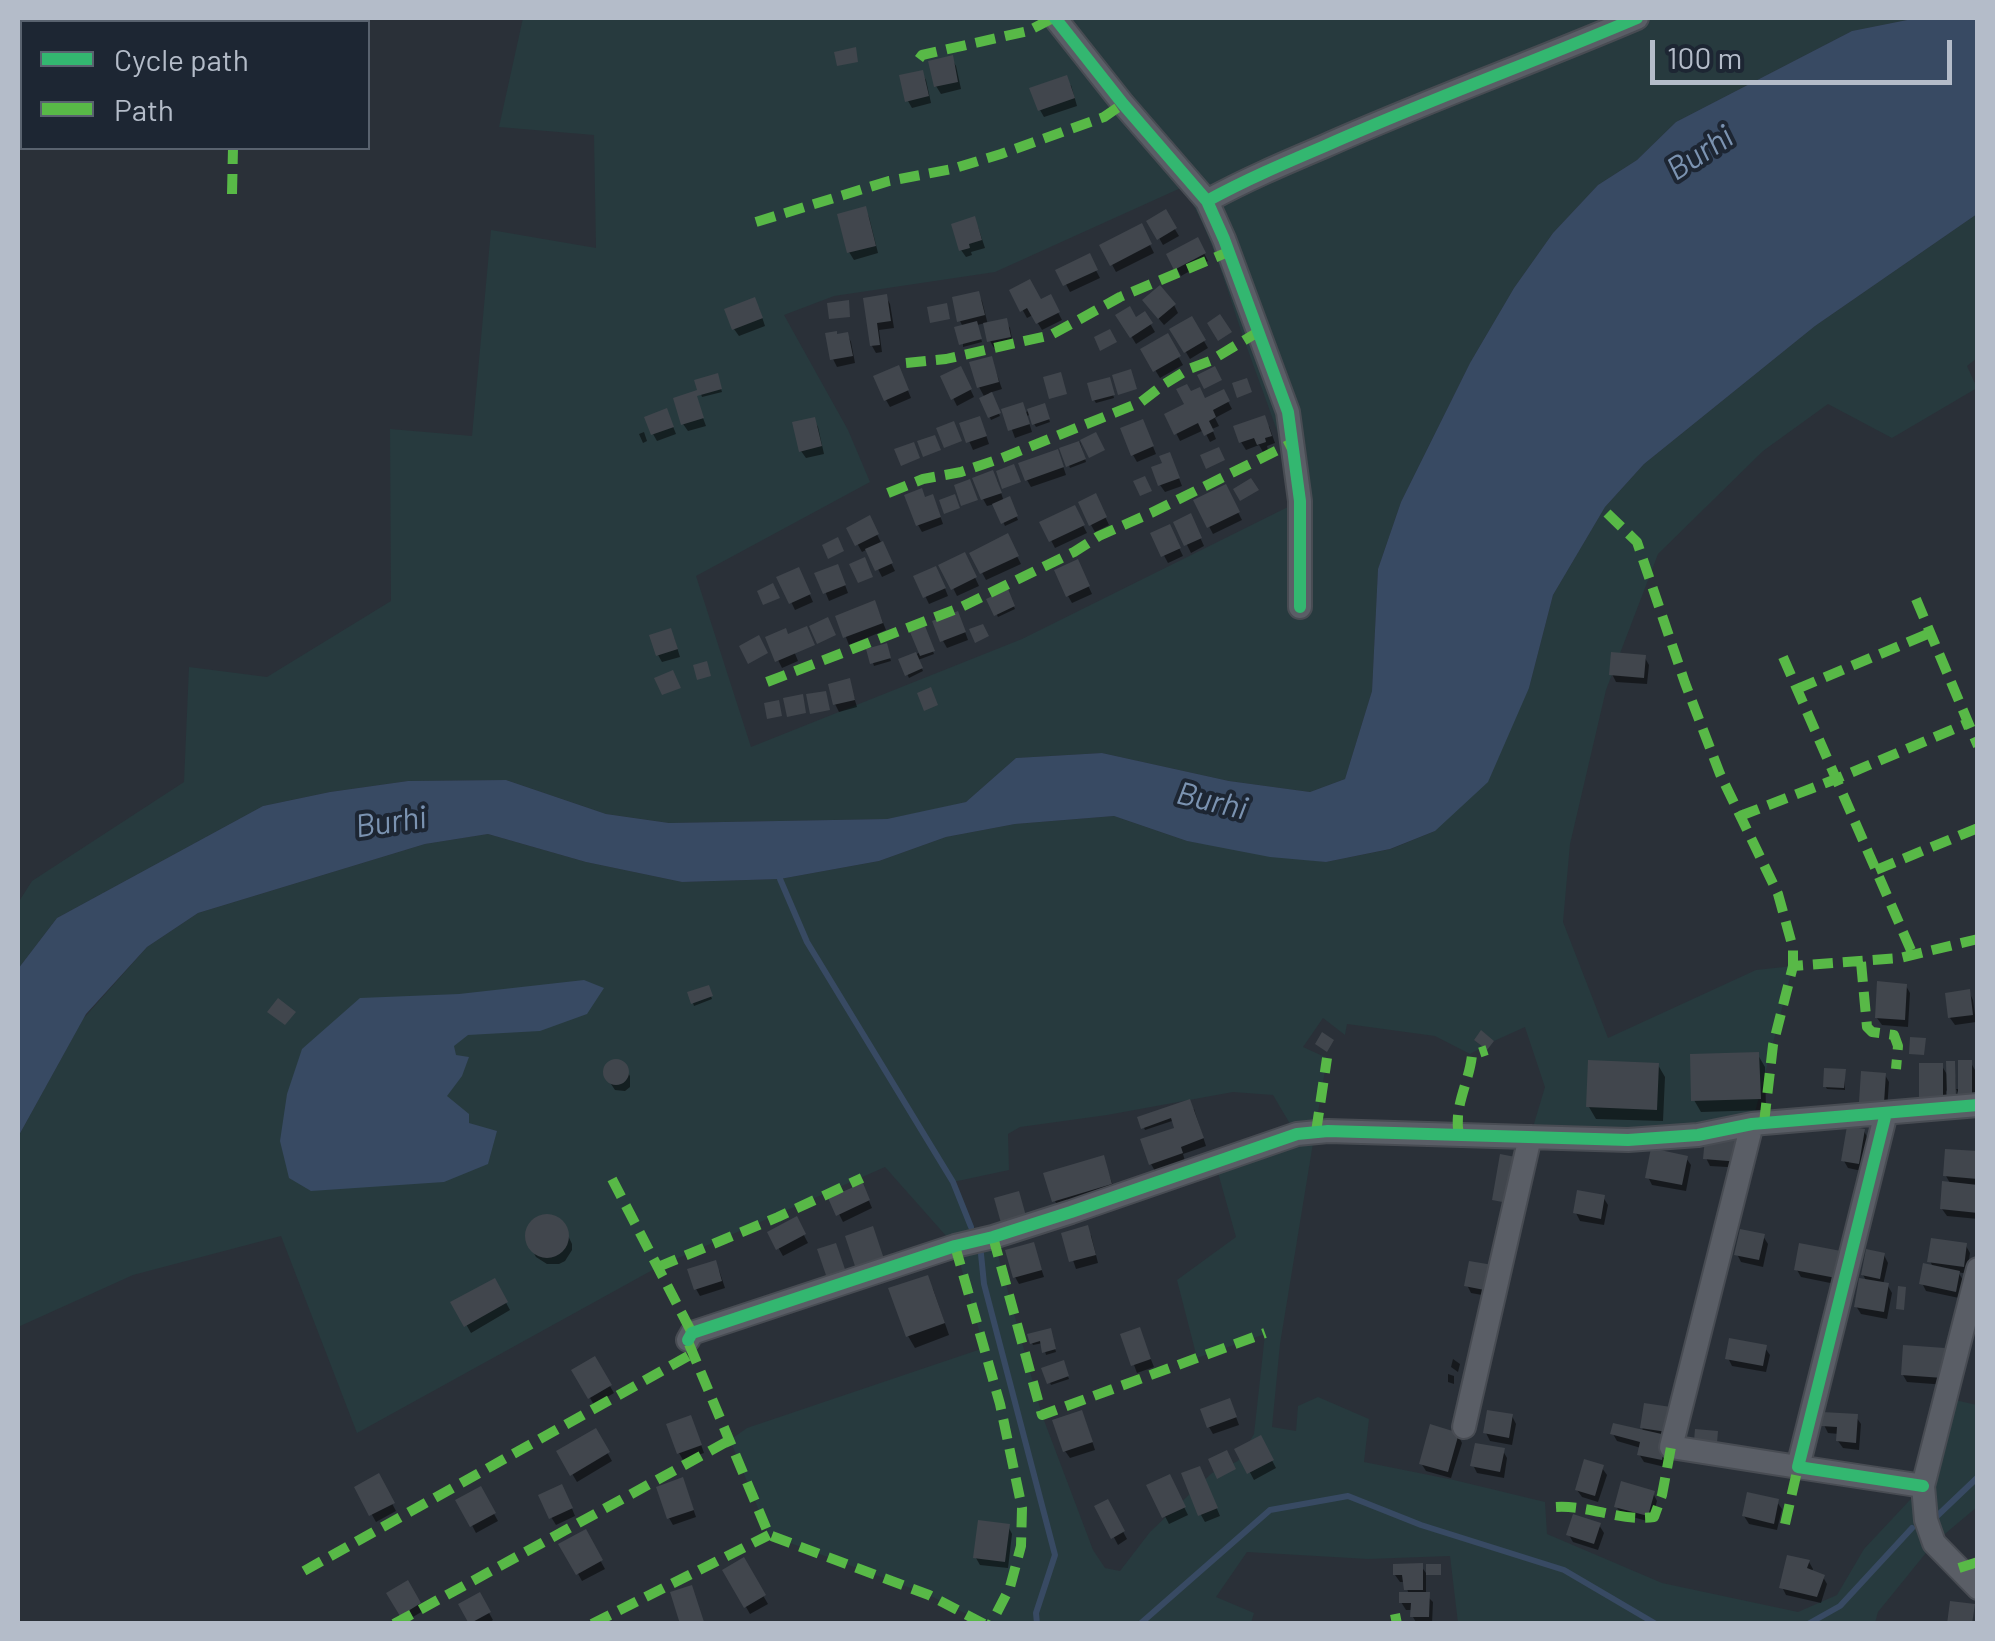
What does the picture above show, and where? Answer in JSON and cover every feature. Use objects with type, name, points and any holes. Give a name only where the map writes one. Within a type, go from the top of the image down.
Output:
[{"type":"street","points":[[1054,18],[1207,201],[1224,239],[1288,412],[1300,501],[1300,608]]},
{"type":"street","points":[[1207,201],[1236,184],[1376,123],[1637,18]]},
{"type":"street","points":[[688,1340],[692,1333],[1071,1212],[1297,1134],[1328,1131],[1628,1140],[1698,1135],[1752,1124],[1978,1105]]},
{"type":"street","points":[[1798,1467],[1886,1113]]},
{"type":"street","points":[[1752,1124],[1672,1447],[1922,1486]]},
{"type":"street","points":[[1464,1427],[1530,1137]]},
{"type":"street","points":[[1978,1268],[1922,1486],[1926,1520],[1934,1542],[1978,1588]]},
{"type":"green space","points":[[523,18],[1917,18],[1852,31],[1676,122],[1637,160],[1598,185],[1553,233],[1514,288],[1470,363],[1401,502],[1378,569],[1372,691],[1345,779],[1310,792],[1229,781],[1102,753],[1016,758],[966,802],[887,819],[669,823],[606,814],[506,780],[408,781],[330,792],[263,806],[57,918],[18,969],[18,903],[32,881],[184,782],[189,667],[267,677],[391,601],[390,429],[472,436],[491,230],[596,248],[594,135],[499,127]],"holes":[[[1183,187],[1218,261],[1300,501],[1022,639],[751,747],[696,576],[870,482],[848,430],[784,315],[834,296],[995,272]]]},
{"type":"green space","points":[[1977,214],[1977,358],[1967,366],[1977,388],[1892,438],[1828,404],[1763,451],[1658,554],[1606,690],[1570,844],[1563,922],[1608,1038],[1756,970],[1793,966],[1752,1124],[1530,1137],[1545,1087],[1525,1027],[1494,1041],[1481,1031],[1474,1040],[1483,1047],[1470,1054],[1435,1036],[1347,1024],[1345,1035],[1323,1018],[1303,1047],[1327,1058],[1280,1344],[1272,1427],[1296,1431],[1298,1406],[1318,1397],[1369,1419],[1364,1462],[1545,1502],[1547,1534],[1662,1583],[1798,1612],[1837,1595],[1864,1549],[1923,1486],[1946,1398],[1977,1405],[1977,1507],[1934,1543],[1878,1612],[1875,1623],[1458,1623],[1450,1556],[1368,1559],[1247,1552],[1216,1597],[1254,1613],[1251,1623],[984,1623],[929,1595],[769,1535],[730,1440],[747,1428],[984,1348],[955,1246],[885,1167],[658,1267],[357,1433],[281,1236],[133,1275],[18,1327],[18,1137],[83,1019],[147,947],[198,913],[425,844],[488,834],[586,862],[682,882],[780,879],[879,861],[946,837],[1015,824],[1114,816],[1187,841],[1326,862],[1391,849],[1435,831],[1529,688],[1553,595],[1605,507],[1644,464],[1815,326]],"holes":[[[1233,1092],[1273,1095],[1296,1134],[1215,1162],[1236,1237],[1177,1280],[1197,1358],[1265,1334],[1254,1434],[1238,1461],[1212,1473],[1150,1532],[1120,1571],[1105,1568],[1093,1550],[1042,1415],[993,1237],[971,1227],[953,1182],[1009,1170],[1008,1134],[1020,1127]]]},
{"type":"water","name":"Burhi","points":[[1917,18],[1977,18],[1977,214],[1815,326],[1644,464],[1605,507],[1553,595],[1529,688],[1488,782],[1435,831],[1390,849],[1326,862],[1270,857],[1187,841],[1114,816],[1015,824],[946,837],[879,861],[780,879],[682,882],[586,862],[488,834],[425,844],[198,913],[147,947],[86,1014],[18,1137],[18,969],[57,918],[263,806],[408,781],[506,780],[606,814],[669,823],[887,819],[966,802],[1016,758],[1102,753],[1229,781],[1310,792],[1345,779],[1372,691],[1378,569],[1401,502],[1470,363],[1514,288],[1553,233],[1598,185],[1637,160],[1676,122],[1852,31]]},
{"type":"water","points":[[584,980],[604,988],[587,1014],[540,1031],[468,1035],[454,1046],[456,1055],[469,1057],[462,1076],[447,1096],[469,1114],[469,1123],[497,1131],[488,1164],[444,1182],[311,1191],[289,1178],[280,1141],[287,1094],[302,1049],[360,998],[459,994]]},
{"type":"building","points":[[856,47],[858,62],[837,66],[834,52]]},
{"type":"building","points":[[953,55],[958,82],[934,87],[928,61]]},
{"type":"building","points":[[923,70],[929,96],[905,102],[899,75]]},
{"type":"building","points":[[1067,75],[1075,98],[1038,111],[1029,88]]},
{"type":"building","points":[[866,206],[876,246],[847,253],[837,214]]},
{"type":"building","points":[[1166,209],[1177,228],[1157,240],[1146,221]]},
{"type":"building","points":[[975,216],[982,240],[959,251],[951,224]]},
{"type":"building","points":[[1142,223],[1152,244],[1110,266],[1099,245]]},
{"type":"building","points":[[1198,237],[1206,253],[1174,270],[1166,254]]},
{"type":"building","points":[[1090,253],[1098,270],[1063,286],[1055,270]]},
{"type":"building","points":[[1030,279],[1041,299],[1051,294],[1060,312],[1036,324],[1027,308],[1020,312],[1009,290]]},
{"type":"building","points":[[1160,285],[1176,304],[1158,319],[1142,300]]},
{"type":"building","points":[[979,291],[985,315],[957,322],[952,297]]},
{"type":"building","points":[[887,294],[891,321],[877,323],[880,345],[870,346],[863,298]]},
{"type":"building","points":[[755,297],[763,318],[732,330],[724,309]]},
{"type":"building","points":[[849,300],[850,317],[829,319],[827,303]]},
{"type":"building","points":[[947,303],[950,319],[930,323],[927,307]]},
{"type":"building","points":[[1130,306],[1136,317],[1145,311],[1153,323],[1130,338],[1115,315]]},
{"type":"building","points":[[1220,314],[1232,332],[1218,341],[1207,323]]},
{"type":"building","points":[[1192,316],[1206,340],[1184,353],[1169,329]]},
{"type":"building","points":[[1007,318],[1011,337],[987,342],[983,323]]},
{"type":"building","points":[[977,321],[982,339],[959,345],[954,327]]},
{"type":"building","points":[[1110,329],[1117,342],[1100,351],[1094,337]]},
{"type":"building","points":[[848,332],[853,356],[830,360],[825,333]]},
{"type":"building","points":[[1168,333],[1181,356],[1153,372],[1140,349]]},
{"type":"building","points":[[992,356],[999,382],[977,388],[969,362]]},
{"type":"building","points":[[899,365],[909,390],[884,401],[873,376]]},
{"type":"building","points":[[961,366],[972,389],[951,400],[940,376]]},
{"type":"building","points":[[1215,366],[1222,380],[1204,389],[1197,375]]},
{"type":"building","points":[[1131,369],[1137,389],[1118,395],[1112,375]]},
{"type":"building","points":[[1061,372],[1067,394],[1049,399],[1043,377]]},
{"type":"building","points":[[718,373],[722,389],[697,396],[704,418],[681,425],[673,398],[697,390],[694,380]]},
{"type":"building","points":[[1110,377],[1115,395],[1092,401],[1087,383]]},
{"type":"building","points":[[1247,378],[1252,392],[1237,398],[1232,383]]},
{"type":"building","points":[[1187,384],[1191,391],[1200,387],[1205,398],[1224,389],[1230,401],[1213,410],[1216,417],[1209,421],[1214,431],[1204,436],[1198,423],[1174,435],[1164,414],[1184,404],[1176,389]]},
{"type":"building","points":[[992,392],[1001,413],[988,418],[979,398]]},
{"type":"building","points":[[1023,402],[1030,424],[1008,431],[1001,409]]},
{"type":"building","points":[[1045,403],[1050,419],[1032,425],[1027,409]]},
{"type":"building","points":[[667,408],[674,427],[651,435],[644,417]]},
{"type":"building","points":[[1265,415],[1272,436],[1257,445],[1254,438],[1239,443],[1233,426]]},
{"type":"building","points":[[980,416],[987,436],[966,443],[959,423]]},
{"type":"building","points":[[815,417],[822,446],[799,452],[792,422]]},
{"type":"building","points":[[1143,419],[1154,446],[1131,456],[1120,428]]},
{"type":"building","points":[[954,421],[962,441],[944,448],[936,428]]},
{"type":"building","points":[[1096,432],[1105,450],[1089,458],[1080,440]]},
{"type":"building","points":[[935,435],[941,450],[923,457],[917,441]]},
{"type":"building","points":[[1079,441],[1086,459],[1066,467],[1059,448]]},
{"type":"building","points":[[914,442],[920,458],[901,466],[894,449]]},
{"type":"building","points":[[1219,447],[1225,460],[1206,469],[1200,455]]},
{"type":"building","points":[[1058,449],[1064,467],[1025,481],[1018,463]]},
{"type":"building","points":[[1170,452],[1180,478],[1158,486],[1151,467],[1162,463],[1159,456]]},
{"type":"building","points":[[1014,464],[1021,482],[1002,489],[996,471]]},
{"type":"building","points":[[993,470],[1002,493],[981,500],[972,478]]},
{"type":"building","points":[[1145,476],[1152,491],[1140,496],[1133,481]]},
{"type":"building","points":[[1251,478],[1259,490],[1240,501],[1233,489]]},
{"type":"building","points":[[970,479],[978,500],[961,506],[954,485]]},
{"type":"building","points":[[1226,484],[1240,512],[1207,528],[1193,500]]},
{"type":"building","points":[[922,488],[925,497],[933,494],[941,517],[916,526],[904,495]]},
{"type":"building","points":[[1096,493],[1107,517],[1089,526],[1078,502]]},
{"type":"building","points":[[955,494],[960,508],[944,514],[939,500]]},
{"type":"building","points":[[1010,496],[1018,516],[1001,524],[992,504]]},
{"type":"building","points":[[1075,505],[1085,525],[1049,542],[1039,522]]},
{"type":"building","points":[[1191,513],[1202,538],[1184,546],[1173,522]]},
{"type":"building","points":[[870,515],[879,534],[855,546],[846,528]]},
{"type":"building","points":[[1170,524],[1181,548],[1161,557],[1150,533]]},
{"type":"building","points":[[1008,533],[1019,556],[980,574],[969,553]]},
{"type":"building","points":[[838,537],[844,551],[828,559],[822,545]]},
{"type":"building","points":[[883,541],[893,563],[875,571],[865,549]]},
{"type":"building","points":[[965,552],[977,577],[951,590],[938,565]]},
{"type":"building","points":[[865,557],[873,577],[858,583],[849,564]]},
{"type":"building","points":[[1078,559],[1090,586],[1066,597],[1054,570]]},
{"type":"building","points":[[838,564],[846,585],[823,594],[814,573]]},
{"type":"building","points":[[936,566],[946,588],[923,598],[913,576]]},
{"type":"building","points":[[799,567],[811,594],[789,604],[776,577]]},
{"type":"building","points":[[773,583],[780,598],[763,605],[757,591]]},
{"type":"building","points":[[1008,589],[1015,606],[994,616],[986,599]]},
{"type":"building","points":[[875,600],[883,623],[843,638],[835,616]]},
{"type":"building","points":[[958,611],[966,632],[940,642],[932,621]]},
{"type":"building","points":[[828,617],[836,635],[817,644],[809,626]]},
{"type":"building","points":[[983,624],[989,636],[975,643],[969,629]]},
{"type":"building","points":[[807,626],[815,645],[775,662],[765,637],[786,628],[788,634]]},
{"type":"building","points":[[925,626],[935,651],[920,656],[910,632]]},
{"type":"building","points":[[671,628],[678,649],[656,656],[649,635]]},
{"type":"building","points":[[759,635],[768,653],[748,664],[739,646]]},
{"type":"building","points":[[887,643],[891,658],[870,664],[866,649]]},
{"type":"building","points":[[916,652],[923,668],[905,676],[898,659]]},
{"type":"building","points":[[1611,652],[1646,655],[1644,678],[1609,675]]},
{"type":"building","points":[[707,661],[711,676],[697,680],[693,665]]},
{"type":"building","points":[[673,670],[681,688],[662,695],[654,678]]},
{"type":"building","points":[[850,678],[855,700],[833,705],[828,684]]},
{"type":"building","points":[[931,687],[938,705],[924,711],[917,693]]},
{"type":"building","points":[[826,691],[830,710],[810,714],[806,694]]},
{"type":"building","points":[[803,694],[806,713],[787,717],[783,698]]},
{"type":"building","points":[[779,700],[782,716],[767,719],[764,703]]},
{"type":"building","points":[[1877,981],[1907,984],[1905,1020],[1875,1018]]},
{"type":"building","points":[[709,985],[713,996],[691,1004],[687,992]]},
{"type":"building","points":[[1970,989],[1973,1015],[1948,1018],[1945,993]]},
{"type":"building","points":[[278,998],[296,1012],[285,1025],[267,1012]]},
{"type":"building","points":[[1481,1030],[1494,1041],[1487,1050],[1474,1040]]},
{"type":"building","points":[[1322,1032],[1334,1040],[1327,1052],[1315,1044]]},
{"type":"building","points":[[1910,1037],[1926,1038],[1924,1055],[1909,1054]]},
{"type":"building","points":[[1759,1052],[1761,1099],[1691,1101],[1690,1054]]},
{"type":"building","points":[[616,1059],[625,1063],[629,1072],[625,1081],[616,1085],[607,1081],[603,1072],[607,1063]]},
{"type":"building","points":[[1588,1060],[1659,1063],[1657,1110],[1586,1107]]},
{"type":"building","points":[[1958,1060],[1972,1060],[1972,1098],[1958,1098]]},
{"type":"building","points":[[1946,1061],[1955,1061],[1956,1097],[1947,1097]]},
{"type":"building","points":[[1919,1063],[1943,1063],[1943,1098],[1919,1098]]},
{"type":"building","points":[[1824,1068],[1846,1069],[1844,1088],[1823,1087]]},
{"type":"building","points":[[1861,1071],[1886,1073],[1884,1103],[1859,1102]]},
{"type":"building","points":[[1190,1099],[1204,1138],[1181,1147],[1183,1153],[1149,1165],[1140,1139],[1174,1128],[1171,1118],[1141,1129],[1137,1117]]},
{"type":"building","points":[[1847,1126],[1865,1129],[1859,1164],[1841,1161]]},
{"type":"building","points":[[1705,1138],[1743,1141],[1741,1162],[1703,1159]]},
{"type":"building","points":[[1651,1148],[1688,1156],[1682,1185],[1645,1178]]},
{"type":"building","points":[[1945,1149],[1978,1151],[1978,1179],[1943,1176]]},
{"type":"building","points":[[1500,1154],[1526,1159],[1518,1205],[1492,1200]]},
{"type":"building","points":[[1104,1155],[1112,1184],[1052,1202],[1043,1173]]},
{"type":"building","points":[[1942,1181],[1978,1185],[1978,1213],[1940,1209]]},
{"type":"building","points":[[863,1183],[870,1200],[836,1216],[828,1198]]},
{"type":"building","points":[[1577,1190],[1605,1195],[1601,1219],[1573,1213]]},
{"type":"building","points":[[1019,1191],[1026,1216],[1001,1223],[994,1198]]},
{"type":"building","points":[[547,1214],[563,1220],[569,1236],[563,1252],[547,1258],[531,1252],[525,1236],[531,1220]]},
{"type":"building","points":[[797,1216],[806,1234],[776,1250],[767,1232]]},
{"type":"building","points":[[1088,1225],[1096,1255],[1069,1262],[1061,1233]]},
{"type":"building","points":[[873,1226],[885,1262],[857,1272],[845,1236]]},
{"type":"building","points":[[1740,1229],[1765,1234],[1759,1260],[1734,1255]]},
{"type":"building","points":[[1931,1238],[1967,1243],[1964,1267],[1927,1262]]},
{"type":"building","points":[[1034,1242],[1042,1270],[1013,1278],[1005,1250]]},
{"type":"building","points":[[836,1243],[847,1275],[828,1281],[817,1249]]},
{"type":"building","points":[[1799,1243],[1841,1251],[1836,1278],[1794,1270]]},
{"type":"building","points":[[1866,1249],[1885,1253],[1880,1279],[1861,1275]]},
{"type":"building","points":[[716,1260],[722,1281],[694,1290],[687,1269]]},
{"type":"building","points":[[1469,1261],[1505,1267],[1500,1293],[1464,1286]]},
{"type":"building","points":[[1923,1263],[1960,1271],[1956,1292],[1919,1284]]},
{"type":"building","points":[[928,1275],[945,1323],[906,1337],[888,1288]]},
{"type":"building","points":[[495,1278],[508,1302],[464,1327],[450,1302]]},
{"type":"building","points":[[1859,1278],[1889,1283],[1884,1312],[1854,1307]]},
{"type":"building","points":[[1898,1286],[1906,1287],[1904,1310],[1896,1309]]},
{"type":"building","points":[[1140,1327],[1151,1359],[1131,1366],[1120,1334]]},
{"type":"building","points":[[1051,1328],[1056,1349],[1042,1353],[1040,1341],[1030,1344],[1027,1334]]},
{"type":"building","points":[[1729,1338],[1767,1345],[1763,1366],[1725,1359]]},
{"type":"building","points":[[1903,1345],[1945,1348],[1943,1378],[1901,1375]]},
{"type":"building","points":[[595,1356],[612,1385],[588,1399],[571,1370]]},
{"type":"building","points":[[1064,1360],[1069,1376],[1047,1384],[1041,1368]]},
{"type":"building","points":[[1230,1398],[1237,1417],[1207,1428],[1200,1409]]},
{"type":"building","points":[[1644,1403],[1671,1407],[1667,1432],[1640,1428]]},
{"type":"building","points":[[1082,1410],[1093,1442],[1063,1452],[1052,1420]]},
{"type":"building","points":[[1487,1410],[1513,1414],[1509,1438],[1483,1433]]},
{"type":"building","points":[[1822,1412],[1858,1414],[1856,1443],[1836,1441],[1837,1427],[1821,1426]]},
{"type":"building","points":[[691,1415],[702,1445],[677,1454],[666,1424]]},
{"type":"building","points":[[1613,1423],[1666,1435],[1662,1460],[1637,1455],[1640,1442],[1610,1434]]},
{"type":"building","points":[[1430,1424],[1459,1433],[1448,1472],[1419,1464]]},
{"type":"building","points":[[596,1428],[610,1452],[570,1476],[556,1451]]},
{"type":"building","points":[[1695,1429],[1718,1431],[1717,1443],[1694,1441]]},
{"type":"building","points":[[1261,1435],[1274,1460],[1247,1474],[1234,1449]]},
{"type":"building","points":[[1475,1443],[1505,1448],[1500,1472],[1470,1466]]},
{"type":"building","points":[[1227,1450],[1236,1469],[1217,1479],[1208,1459]]},
{"type":"building","points":[[1584,1459],[1604,1465],[1595,1496],[1575,1490]]},
{"type":"building","points":[[1200,1466],[1218,1508],[1198,1516],[1181,1473]]},
{"type":"building","points":[[379,1473],[395,1503],[369,1516],[354,1487]]},
{"type":"building","points":[[1170,1474],[1186,1507],[1162,1518],[1146,1485]]},
{"type":"building","points":[[683,1477],[694,1510],[667,1519],[656,1487]]},
{"type":"building","points":[[1621,1481],[1655,1491],[1648,1516],[1614,1507]]},
{"type":"building","points":[[562,1484],[573,1508],[549,1519],[538,1495]]},
{"type":"building","points":[[481,1486],[496,1513],[470,1527],[455,1500]]},
{"type":"building","points":[[1747,1492],[1779,1499],[1774,1524],[1742,1516]]},
{"type":"building","points":[[1108,1499],[1125,1531],[1111,1539],[1094,1506]]},
{"type":"building","points":[[1573,1514],[1601,1523],[1594,1544],[1566,1535]]},
{"type":"building","points":[[978,1520],[1010,1524],[1005,1562],[973,1558]]},
{"type":"building","points":[[586,1529],[603,1560],[576,1575],[558,1544]]},
{"type":"building","points":[[1787,1555],[1810,1560],[1807,1568],[1825,1575],[1817,1597],[1779,1588]]},
{"type":"building","points":[[744,1557],[766,1595],[744,1608],[722,1570]]},
{"type":"building","points":[[1423,1563],[1423,1590],[1404,1590],[1402,1575],[1393,1575],[1393,1564]]},
{"type":"building","points":[[1426,1564],[1441,1564],[1441,1575],[1426,1575]]},
{"type":"building","points":[[408,1580],[421,1603],[400,1616],[386,1593]]},
{"type":"building","points":[[692,1585],[704,1622],[680,1624],[670,1592]]},
{"type":"building","points":[[480,1592],[491,1612],[469,1624],[458,1604]]},
{"type":"building","points":[[1399,1592],[1430,1592],[1429,1617],[1410,1617],[1411,1603],[1399,1603]]},
{"type":"building","points":[[1950,1601],[1975,1604],[1972,1624],[1947,1624]]},
{"type":"waterway","points":[[780,873],[807,942],[953,1182],[971,1227]]},
{"type":"waterway","points":[[981,1254],[984,1284],[1055,1555],[1036,1613],[1037,1624]]},
{"type":"waterway","points":[[1936,1517],[1978,1477]]},
{"type":"waterway","points":[[1140,1624],[1270,1510],[1348,1496],[1421,1525],[1564,1570],[1656,1624]]},
{"type":"waterway","points":[[1808,1624],[1840,1606],[1912,1528]]},
{"type":"marked path","points":[[919,59],[922,55],[1028,31],[1053,18]]},
{"type":"marked path","points":[[756,222],[889,181],[952,169],[1001,154],[1104,117],[1123,104]]},
{"type":"marked path","points":[[232,194],[233,150]]},
{"type":"marked path","points":[[906,363],[946,359],[1051,335],[1120,297],[1228,252]]},
{"type":"marked path","points":[[888,493],[923,479],[1002,458],[1141,402],[1189,369],[1258,332]]},
{"type":"marked path","points":[[767,682],[959,608],[1292,443]]},
{"type":"marked path","points":[[1607,513],[1637,542],[1720,774],[1778,894],[1793,948],[1793,966]]},
{"type":"marked path","points":[[1916,599],[1978,746]]},
{"type":"marked path","points":[[1797,689],[1930,633]]},
{"type":"marked path","points":[[1783,657],[1913,955]]},
{"type":"marked path","points":[[1740,816],[1968,723]]},
{"type":"marked path","points":[[1876,870],[1978,828]]},
{"type":"marked path","points":[[1764,1123],[1773,1045],[1793,966],[1900,958],[1978,939]]},
{"type":"marked path","points":[[1861,962],[1867,1027],[1872,1032],[1894,1035],[1898,1046],[1896,1069]]},
{"type":"marked path","points":[[1459,1135],[1458,1115],[1472,1055],[1487,1050]]},
{"type":"marked path","points":[[1316,1132],[1327,1058]]},
{"type":"marked path","points":[[658,1267],[862,1178]]},
{"type":"marked path","points":[[612,1179],[692,1333]]},
{"type":"marked path","points":[[993,1237],[1042,1415],[1265,1333]]},
{"type":"marked path","points":[[955,1246],[1000,1404],[1022,1508],[1021,1546],[1010,1587],[991,1624]]},
{"type":"marked path","points":[[689,1344],[769,1535],[929,1595],[984,1624]]},
{"type":"marked path","points":[[304,1571],[692,1354]]},
{"type":"marked path","points":[[394,1624],[730,1440]]},
{"type":"marked path","points":[[1556,1507],[1654,1517],[1671,1447]]},
{"type":"marked path","points":[[1785,1524],[1798,1467]]},
{"type":"marked path","points":[[592,1624],[769,1535]]},
{"type":"marked path","points":[[1959,1568],[1978,1562]]},
{"type":"marked path","points":[[1395,1614],[1397,1624]]},
{"type":"cycle path","points":[[1055,18],[1207,201],[1224,239],[1288,412],[1300,501],[1300,607]]},
{"type":"cycle path","points":[[1207,201],[1364,129],[1637,18]]},
{"type":"cycle path","points":[[688,1340],[692,1333],[1071,1212],[1297,1134],[1328,1131],[1628,1140],[1698,1135],[1752,1124],[1978,1105]]},
{"type":"cycle path","points":[[1886,1113],[1798,1467],[1923,1486]]}]
